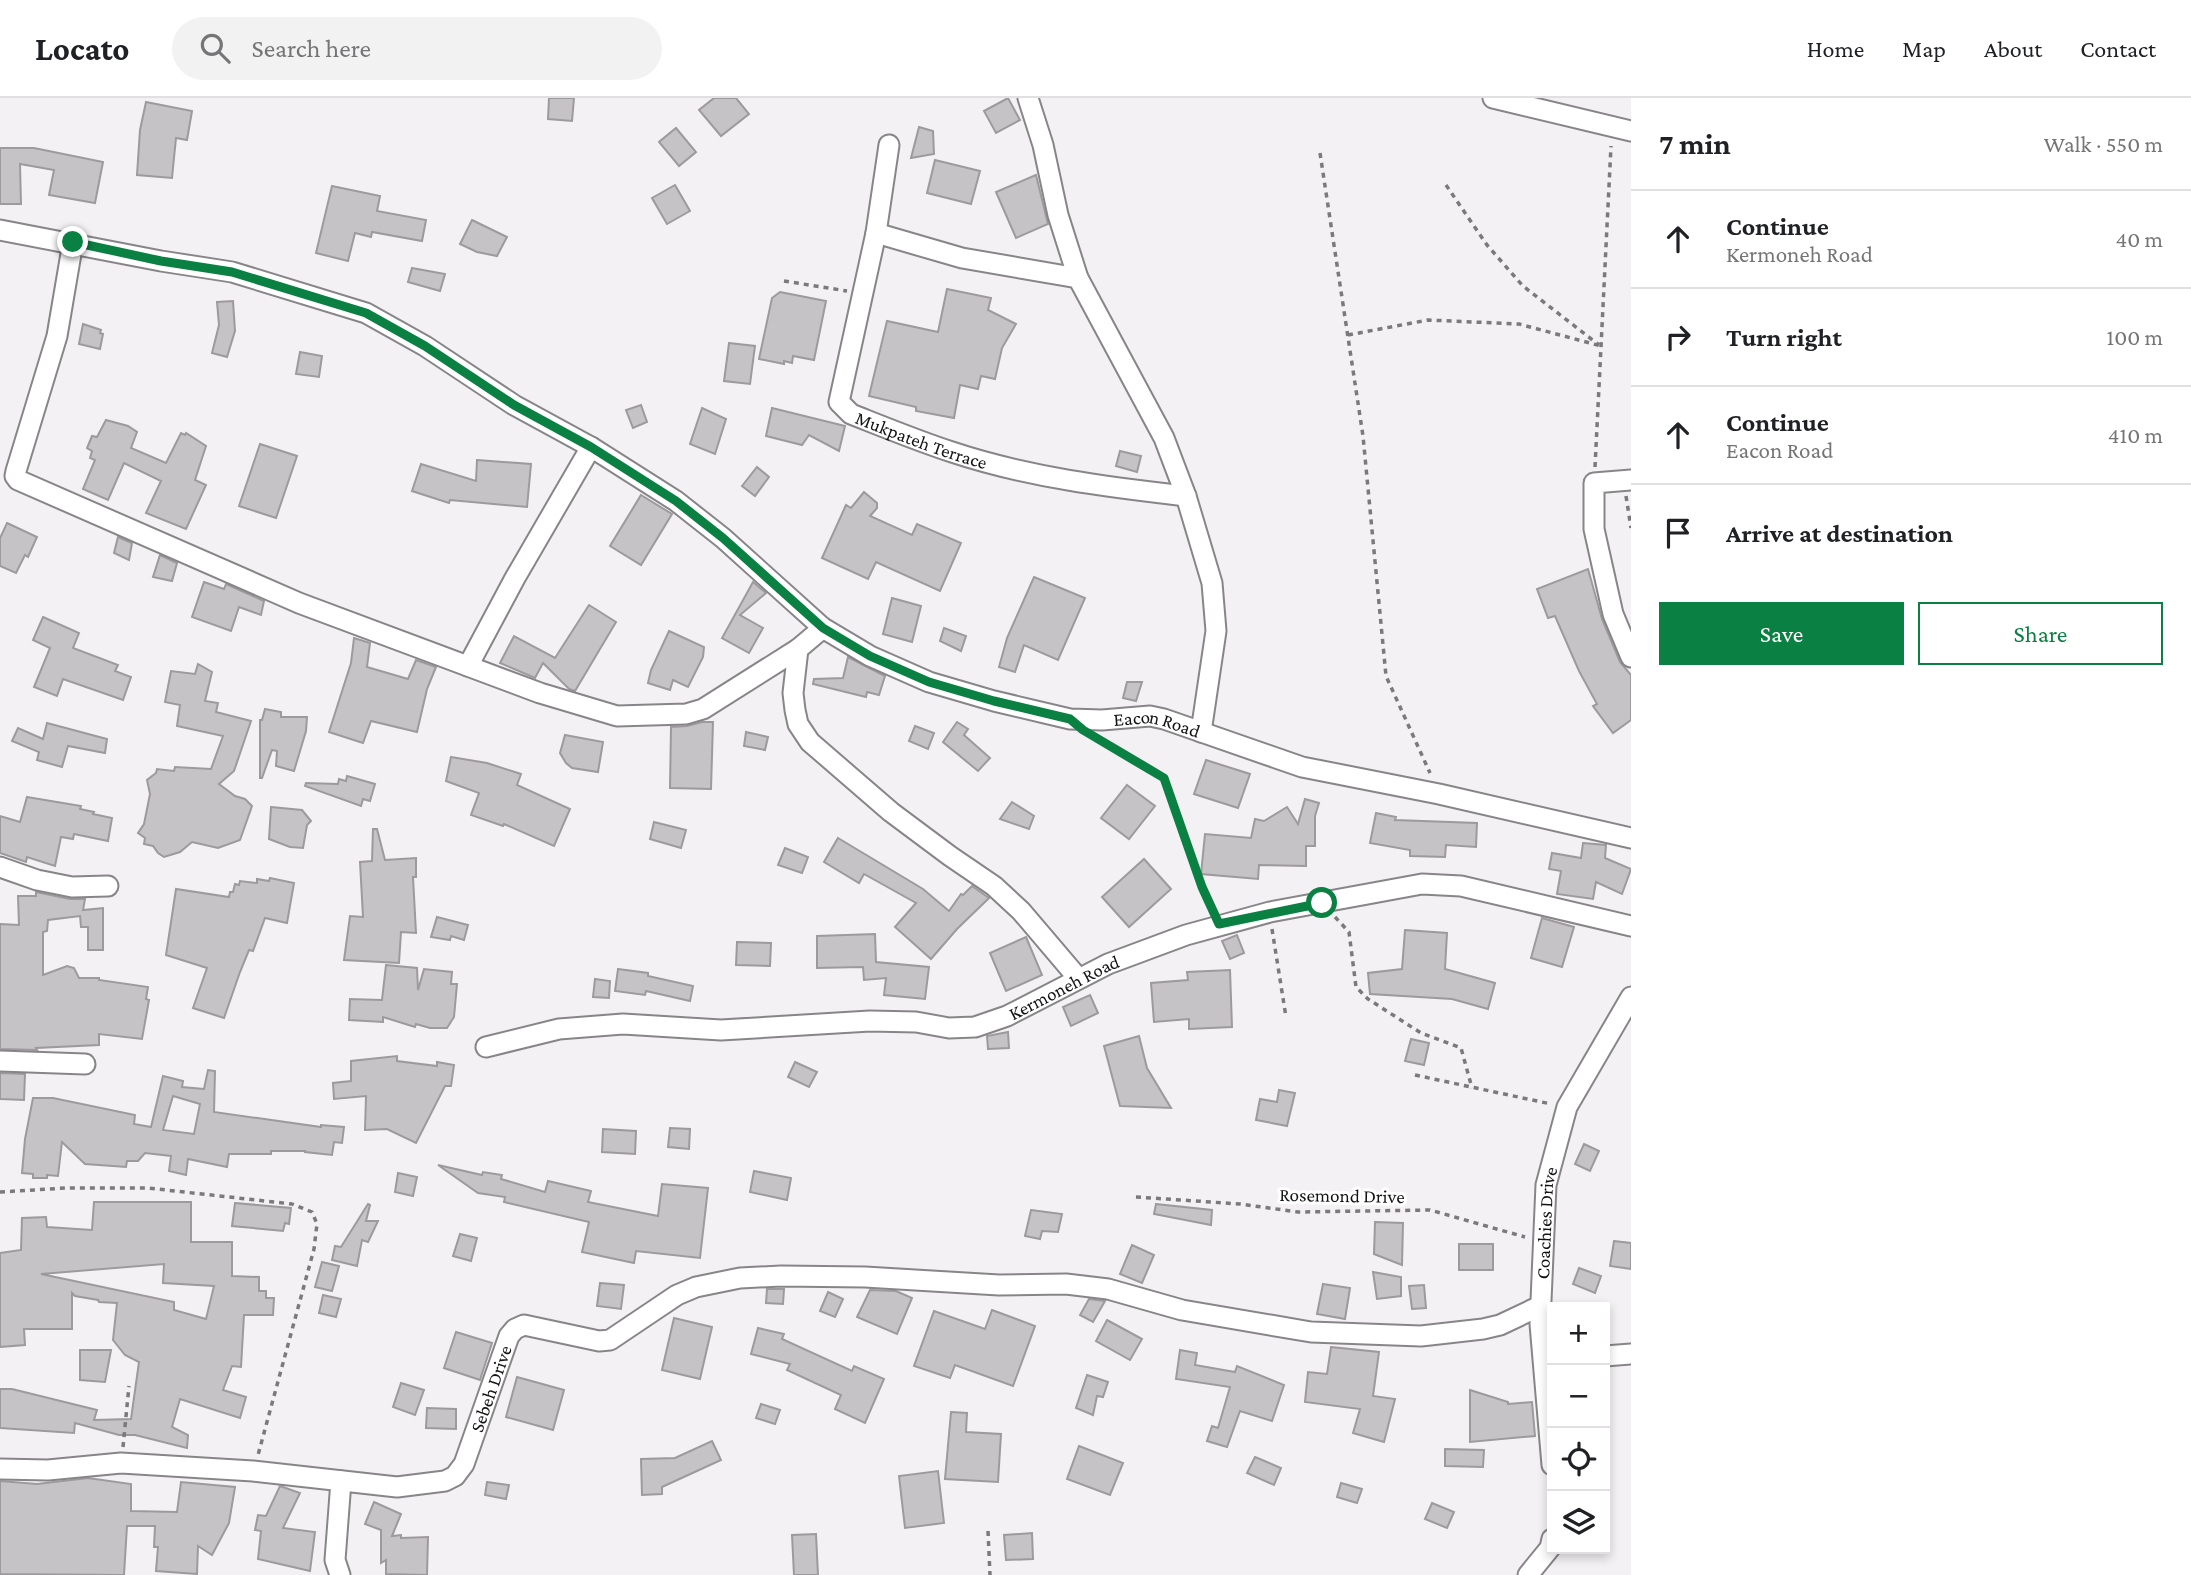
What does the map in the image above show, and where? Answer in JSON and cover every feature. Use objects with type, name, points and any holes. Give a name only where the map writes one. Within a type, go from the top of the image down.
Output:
[{"type":"street","points":[[1028,98],[1043,145],[1058,215],[1078,278],[1164,438],[1186,496],[1212,583],[1216,631],[1201,732]]},
{"type":"street","points":[[1493,98],[1621,129]]},
{"type":"street","name":"Mukpateh Terrace","points":[[889,145],[876,233],[839,402],[844,409],[954,453],[1029,473],[1105,487],[1186,496]]},
{"type":"street","name":"Eacon Road","points":[[0,230],[232,272],[366,313],[425,346],[514,405],[591,447],[676,501],[723,538],[823,628],[902,672],[994,701],[1070,719],[1102,720],[1150,716],[1164,719],[1302,767],[1439,794],[1631,838]]},
{"type":"street","points":[[876,233],[962,258],[1078,278]]},
{"type":"street","points":[[73,242],[57,336],[16,471],[18,480],[299,603],[540,693],[617,716],[672,714],[703,709],[797,649],[823,628]]},
{"type":"street","points":[[468,666],[515,578],[591,447]]},
{"type":"street","points":[[1628,480],[1594,483],[1594,529],[1613,614],[1631,657]]},
{"type":"street","points":[[797,649],[793,693],[795,710],[799,724],[810,742],[891,812],[994,886],[1021,911],[1078,978]]},
{"type":"street","points":[[0,867],[37,880],[72,887],[108,886]]},
{"type":"street","name":"Kermoneh Road","points":[[486,1047],[559,1029],[623,1024],[721,1030],[870,1021],[916,1022],[949,1028],[975,1027],[1007,1016],[1108,964],[1219,924],[1401,887],[1444,884],[1461,886],[1631,926]]},
{"type":"street","name":"Coachies Drive","points":[[1547,1355],[1540,1306],[1546,1185],[1567,1107],[1631,997]]},
{"type":"street","points":[[0,1062],[85,1064]]},
{"type":"street","name":"Sebeh Drive","points":[[0,1469],[48,1471],[121,1463],[253,1471],[397,1487],[445,1481],[455,1476],[464,1464],[492,1379],[514,1329],[524,1325],[599,1341],[610,1340],[677,1295],[696,1287],[740,1278],[864,1277],[999,1285],[1066,1284],[1108,1289],[1182,1310],[1311,1332],[1421,1336],[1500,1325],[1540,1306]]},
{"type":"street","points":[[1610,1355],[1631,1353]]},
{"type":"street","name":"Coachies Drive","points":[[1548,1365],[1551,1428]]},
{"type":"street","points":[[340,1575],[335,1560],[341,1481]]},
{"type":"street","points":[[1528,1575],[1547,1552]]},
{"type":"path","points":[[1594,483],[1601,346],[1621,129]]},
{"type":"path","points":[[1320,153],[1363,436],[1386,676],[1439,794]]},
{"type":"path","points":[[1446,185],[1487,245],[1522,286],[1601,346]]},
{"type":"path","points":[[784,281],[863,294]]},
{"type":"path","points":[[1348,335],[1428,320],[1519,324],[1601,346]]},
{"type":"path","points":[[1628,480],[1631,528]]},
{"type":"path","points":[[1095,737],[1164,778],[1202,887],[1219,924]]},
{"type":"path","points":[[1322,903],[1349,932],[1356,987],[1368,999],[1421,1033],[1461,1048],[1472,1088]]},
{"type":"path","points":[[1270,912],[1286,1017]]},
{"type":"path","points":[[1415,1075],[1567,1107]]},
{"type":"path","points":[[0,1192],[66,1188],[148,1188],[292,1204],[312,1212],[317,1224],[314,1249],[253,1471]]},
{"type":"path","name":"Rosemond Drive","points":[[1136,1197],[1240,1204],[1298,1212],[1430,1210],[1543,1242]]},
{"type":"path","points":[[121,1463],[129,1386]]},
{"type":"path","points":[[988,1531],[990,1575]]},
{"type":"building","points":[[549,98],[574,98],[572,121],[548,119]]},
{"type":"building","points":[[714,98],[736,98],[749,114],[721,136],[699,110]]},
{"type":"building","points":[[1008,98],[1020,120],[996,133],[984,111]]},
{"type":"building","points":[[146,102],[192,111],[187,140],[176,138],[172,178],[137,175],[140,130]]},
{"type":"building","points":[[919,127],[933,131],[934,154],[911,158]]},
{"type":"building","points":[[676,128],[696,152],[679,166],[659,142]]},
{"type":"building","points":[[0,148],[34,148],[103,162],[95,203],[49,195],[54,170],[20,164],[21,204],[0,204]]},
{"type":"building","points":[[935,160],[980,171],[971,204],[927,193]]},
{"type":"building","points":[[1036,175],[1048,224],[1016,238],[996,192]]},
{"type":"building","points":[[675,185],[690,211],[667,224],[652,198]]},
{"type":"building","points":[[332,186],[380,196],[377,211],[426,220],[422,241],[372,232],[371,237],[355,233],[348,261],[316,253]]},
{"type":"building","points":[[472,220],[507,237],[497,256],[477,252],[460,244]]},
{"type":"building","points":[[412,268],[445,274],[440,291],[408,282]]},
{"type":"building","points":[[947,289],[991,298],[988,310],[1016,324],[1002,348],[995,379],[981,376],[978,389],[960,385],[954,418],[916,411],[916,407],[869,396],[887,321],[938,332]]},
{"type":"building","points":[[780,292],[826,301],[814,360],[793,356],[792,363],[784,361],[784,364],[759,359],[772,298]]},
{"type":"building","points":[[233,301],[235,331],[227,357],[212,353],[219,325],[217,302]]},
{"type":"building","points":[[83,324],[101,330],[100,333],[103,334],[100,349],[79,344]]},
{"type":"building","points":[[729,343],[755,346],[750,384],[724,381]]},
{"type":"building","points":[[300,352],[322,356],[319,377],[296,374]]},
{"type":"building","points":[[641,405],[647,422],[633,428],[626,410]]},
{"type":"building","points":[[702,408],[726,419],[715,454],[690,444]]},
{"type":"building","points":[[772,408],[845,426],[839,451],[809,435],[802,445],[766,436]]},
{"type":"building","points":[[106,420],[128,426],[137,432],[131,448],[166,463],[181,433],[186,433],[206,446],[195,480],[206,485],[186,529],[146,513],[161,481],[124,463],[108,500],[83,489],[95,460],[90,458],[92,451],[87,448],[92,436],[97,437]]},
{"type":"building","points":[[260,444],[297,456],[276,518],[239,506]]},
{"type":"building","points":[[1120,451],[1141,456],[1137,472],[1116,466]]},
{"type":"building","points":[[477,460],[531,464],[527,507],[450,500],[449,503],[412,491],[421,464],[476,481]]},
{"type":"building","points":[[757,467],[769,477],[755,496],[742,486]]},
{"type":"building","points":[[864,492],[877,503],[877,508],[870,516],[912,535],[917,524],[961,543],[940,591],[876,562],[868,579],[822,558],[846,505],[851,508]]},
{"type":"building","points":[[641,495],[672,514],[641,565],[610,546]]},
{"type":"building","points":[[7,523],[37,537],[28,557],[25,555],[16,573],[0,566],[0,538]]},
{"type":"building","points":[[118,537],[132,543],[129,560],[114,553]]},
{"type":"building","points":[[160,555],[177,563],[172,581],[153,577]]},
{"type":"building","points":[[1588,569],[1602,619],[1620,662],[1631,675],[1631,720],[1613,733],[1593,706],[1597,704],[1555,616],[1548,618],[1537,589]]},
{"type":"building","points":[[1034,577],[1085,598],[1058,660],[1024,645],[1015,672],[999,667],[1007,638]]},
{"type":"building","points":[[204,582],[224,589],[226,584],[264,601],[261,615],[239,607],[231,631],[192,617]]},
{"type":"building","points":[[753,582],[766,593],[740,615],[763,628],[749,653],[722,638]]},
{"type":"building","points":[[892,598],[921,606],[912,642],[883,634]]},
{"type":"building","points":[[589,605],[616,622],[575,691],[569,689],[543,663],[535,678],[500,663],[514,636],[555,658]]},
{"type":"building","points":[[43,617],[79,633],[73,648],[118,665],[115,671],[131,677],[123,700],[63,679],[57,696],[34,687],[50,648],[33,640]]},
{"type":"building","points":[[944,628],[966,636],[961,651],[940,641]]},
{"type":"building","points":[[669,631],[704,647],[703,657],[688,687],[673,680],[670,690],[648,683]]},
{"type":"building","points":[[354,638],[370,643],[367,667],[408,679],[416,660],[436,667],[427,689],[417,732],[371,721],[363,743],[329,732],[351,663]]},
{"type":"building","points":[[848,657],[885,676],[879,695],[867,692],[866,697],[813,684],[814,679],[843,678]]},
{"type":"building","points":[[198,664],[212,672],[205,701],[218,703],[216,712],[251,721],[234,771],[219,784],[252,806],[240,840],[218,848],[192,842],[180,852],[164,857],[153,846],[144,844],[145,838],[138,833],[144,824],[150,794],[147,780],[157,769],[211,769],[223,736],[177,726],[180,705],[165,702],[171,671],[195,674]]},
{"type":"building","points":[[1127,682],[1142,682],[1136,701],[1123,698]]},
{"type":"building","points":[[265,709],[281,712],[281,717],[307,717],[306,731],[294,771],[276,766],[277,751],[272,750],[260,778],[260,720]]},
{"type":"building","points":[[713,722],[711,789],[670,788],[671,727]]},
{"type":"building","points":[[957,722],[968,729],[964,735],[990,758],[978,771],[943,742]]},
{"type":"building","points":[[47,723],[107,739],[105,753],[68,746],[62,767],[37,760],[39,752],[12,741],[18,728],[43,739]]},
{"type":"building","points":[[915,726],[934,733],[928,749],[909,741]]},
{"type":"building","points":[[746,732],[768,737],[765,750],[744,746]]},
{"type":"building","points":[[565,735],[603,742],[598,772],[572,768],[566,763],[560,753]]},
{"type":"building","points":[[451,757],[487,763],[521,774],[517,785],[570,809],[554,846],[504,824],[503,826],[471,815],[479,793],[446,781]]},
{"type":"building","points":[[1206,760],[1250,774],[1238,808],[1194,794]]},
{"type":"building","points":[[347,776],[375,784],[370,801],[363,799],[361,806],[305,786],[306,783],[338,784],[339,779],[346,781]]},
{"type":"building","points":[[1127,785],[1155,806],[1129,839],[1101,818]]},
{"type":"building","points":[[27,797],[81,806],[80,809],[112,818],[108,841],[74,834],[73,839],[61,837],[55,866],[27,857],[26,862],[0,853],[0,816],[20,822]]},
{"type":"building","points":[[1305,799],[1319,803],[1315,816],[1315,846],[1306,846],[1306,866],[1259,865],[1258,879],[1201,874],[1205,834],[1251,838],[1255,819],[1264,821],[1287,807],[1298,824]]},
{"type":"building","points":[[1012,802],[1034,816],[1029,829],[1000,819]]},
{"type":"building","points":[[271,807],[302,810],[311,821],[307,825],[303,848],[290,847],[269,839]]},
{"type":"building","points":[[1376,813],[1396,817],[1395,820],[1477,823],[1476,847],[1446,845],[1445,857],[1410,856],[1410,850],[1370,843]]},
{"type":"building","points":[[654,822],[686,830],[681,848],[650,839]]},
{"type":"building","points":[[373,829],[377,829],[385,860],[416,858],[416,877],[413,877],[416,933],[401,932],[399,963],[344,960],[350,916],[363,917],[360,862],[372,861]]},
{"type":"building","points":[[838,838],[923,889],[949,911],[961,894],[972,886],[989,898],[931,959],[895,927],[916,903],[864,874],[859,883],[824,862]]},
{"type":"building","points":[[1583,843],[1606,845],[1605,858],[1631,869],[1622,894],[1596,882],[1593,899],[1557,894],[1561,871],[1549,869],[1552,853],[1581,858]]},
{"type":"building","points":[[785,848],[808,857],[802,873],[778,865]]},
{"type":"building","points":[[1144,859],[1171,889],[1129,927],[1102,897]]},
{"type":"building","points":[[270,878],[294,883],[287,923],[265,918],[253,951],[249,950],[224,1018],[193,1008],[207,968],[166,955],[176,889],[229,897],[235,884],[239,885],[240,881],[257,883],[257,879],[269,881]]},
{"type":"building","points":[[36,892],[70,899],[85,899],[83,910],[103,908],[103,950],[88,950],[88,927],[81,927],[80,916],[48,920],[47,931],[43,932],[43,975],[67,966],[74,968],[79,978],[99,978],[148,987],[146,999],[149,1000],[142,1039],[99,1034],[99,1045],[36,1048],[37,1050],[0,1049],[0,924],[19,925],[18,896],[36,896]]},
{"type":"building","points":[[437,917],[468,925],[464,940],[451,936],[450,940],[431,937]]},
{"type":"building","points":[[1542,918],[1574,927],[1562,967],[1531,958]]},
{"type":"building","points":[[1405,930],[1447,933],[1445,969],[1495,983],[1488,1009],[1452,999],[1370,994],[1368,973],[1402,969]]},
{"type":"building","points":[[875,934],[876,962],[929,967],[925,999],[884,995],[886,978],[864,980],[863,967],[817,968],[817,936]]},
{"type":"building","points":[[1237,935],[1244,953],[1230,959],[1222,941]]},
{"type":"building","points":[[1026,937],[1042,975],[1006,991],[990,953]]},
{"type":"building","points":[[737,942],[771,943],[770,966],[736,965]]},
{"type":"building","points":[[386,965],[417,968],[418,990],[424,969],[452,972],[451,984],[457,984],[454,1017],[447,1028],[430,1028],[416,1024],[415,1027],[383,1017],[383,1022],[349,1020],[350,999],[382,1000]]},
{"type":"building","points":[[618,969],[648,973],[648,976],[693,986],[690,1001],[646,991],[645,995],[615,991]]},
{"type":"building","points":[[1230,970],[1232,1027],[1189,1029],[1189,1019],[1154,1022],[1151,983],[1188,980],[1187,972]]},
{"type":"building","points":[[595,979],[610,981],[609,998],[593,997]]},
{"type":"building","points":[[1090,995],[1098,1013],[1071,1026],[1063,1007]]},
{"type":"building","points":[[1008,1032],[1009,1048],[988,1049],[987,1036]]},
{"type":"building","points":[[1139,1036],[1147,1068],[1171,1108],[1120,1106],[1104,1046]]},
{"type":"building","points":[[1411,1039],[1429,1043],[1424,1065],[1405,1061]]},
{"type":"building","points":[[397,1056],[397,1061],[437,1066],[437,1062],[454,1065],[451,1086],[445,1086],[416,1143],[387,1129],[365,1130],[366,1096],[334,1099],[333,1083],[351,1081],[351,1061]]},
{"type":"building","points":[[795,1062],[817,1072],[809,1087],[788,1077]]},
{"type":"building","points":[[208,1070],[215,1071],[214,1112],[321,1127],[344,1127],[342,1143],[334,1142],[332,1155],[305,1151],[229,1154],[227,1167],[188,1159],[186,1175],[169,1171],[171,1156],[145,1153],[138,1161],[127,1161],[126,1167],[85,1164],[62,1142],[58,1176],[33,1178],[33,1174],[22,1173],[33,1098],[53,1098],[135,1115],[134,1124],[151,1127],[163,1076],[183,1081],[182,1087],[204,1089]],"holes":[[[173,1096],[200,1104],[194,1134],[163,1130]]]},
{"type":"building","points":[[0,1073],[25,1074],[24,1100],[0,1099]]},
{"type":"building","points":[[1279,1090],[1295,1093],[1287,1126],[1256,1120],[1260,1099],[1277,1102]]},
{"type":"building","points":[[670,1128],[690,1129],[689,1149],[668,1147]]},
{"type":"building","points":[[603,1129],[636,1131],[635,1154],[602,1152]]},
{"type":"building","points":[[1584,1144],[1599,1151],[1590,1171],[1575,1164]]},
{"type":"building","points":[[438,1165],[482,1175],[483,1172],[502,1175],[501,1179],[545,1192],[548,1181],[591,1191],[588,1202],[658,1216],[662,1184],[708,1188],[700,1258],[636,1251],[634,1263],[582,1252],[589,1222],[504,1202],[505,1197],[478,1193]]},
{"type":"building","points":[[754,1171],[791,1178],[787,1200],[750,1192]]},
{"type":"building","points":[[398,1173],[417,1177],[413,1196],[395,1192]]},
{"type":"building","points":[[94,1202],[191,1202],[191,1242],[232,1242],[232,1276],[259,1277],[259,1291],[266,1291],[266,1298],[274,1298],[273,1315],[244,1315],[241,1367],[232,1366],[223,1390],[246,1397],[240,1418],[180,1399],[172,1427],[188,1435],[187,1448],[135,1435],[119,1435],[75,1423],[74,1433],[0,1428],[0,1389],[12,1389],[97,1410],[94,1420],[131,1419],[139,1362],[125,1355],[113,1340],[117,1303],[99,1302],[72,1293],[72,1329],[24,1329],[25,1345],[0,1347],[0,1253],[21,1250],[22,1218],[46,1217],[47,1227],[92,1230]],"holes":[[[164,1264],[163,1283],[214,1286],[206,1319],[174,1310],[174,1302],[41,1274]]]},
{"type":"building","points":[[235,1203],[291,1208],[289,1224],[285,1223],[283,1231],[232,1226]]},
{"type":"building","points":[[368,1204],[370,1205],[366,1221],[378,1221],[368,1242],[362,1240],[357,1266],[332,1260],[335,1246],[341,1247]]},
{"type":"building","points":[[1156,1204],[1212,1210],[1211,1225],[1154,1214]]},
{"type":"building","points":[[1031,1210],[1062,1214],[1058,1232],[1042,1231],[1040,1239],[1025,1236]]},
{"type":"building","points":[[1375,1222],[1403,1223],[1402,1265],[1374,1254]]},
{"type":"building","points":[[460,1234],[477,1238],[471,1261],[453,1256]]},
{"type":"building","points":[[1614,1241],[1631,1243],[1631,1269],[1610,1266]]},
{"type":"building","points":[[1459,1244],[1493,1244],[1493,1270],[1459,1270]]},
{"type":"building","points":[[1132,1245],[1154,1255],[1142,1283],[1120,1274]]},
{"type":"building","points":[[322,1262],[339,1266],[332,1291],[315,1287]]},
{"type":"building","points":[[1579,1268],[1601,1276],[1595,1293],[1573,1284]]},
{"type":"building","points":[[1373,1272],[1401,1277],[1401,1296],[1377,1299]]},
{"type":"building","points":[[600,1283],[624,1285],[621,1309],[597,1306]]},
{"type":"building","points":[[1323,1284],[1350,1288],[1345,1319],[1317,1314]]},
{"type":"building","points":[[1424,1285],[1426,1308],[1412,1309],[1409,1286]]},
{"type":"building","points":[[767,1289],[784,1289],[783,1304],[766,1303]]},
{"type":"building","points":[[870,1290],[896,1291],[912,1298],[897,1334],[857,1317]]},
{"type":"building","points":[[828,1292],[843,1299],[835,1317],[820,1311]]},
{"type":"building","points":[[323,1295],[341,1299],[336,1317],[319,1313]]},
{"type":"building","points":[[1089,1299],[1105,1301],[1093,1322],[1080,1315]]},
{"type":"building","points":[[992,1310],[1035,1326],[1013,1386],[955,1365],[950,1378],[914,1366],[934,1311],[985,1329]]},
{"type":"building","points":[[674,1318],[712,1327],[700,1379],[662,1370]]},
{"type":"building","points":[[1107,1320],[1142,1339],[1130,1360],[1096,1341]]},
{"type":"building","points":[[758,1328],[784,1334],[782,1339],[852,1371],[854,1366],[884,1379],[865,1423],[835,1409],[841,1395],[787,1370],[790,1364],[751,1354]]},
{"type":"building","points":[[456,1332],[492,1343],[480,1380],[444,1368]]},
{"type":"building","points":[[1331,1347],[1379,1352],[1373,1396],[1395,1399],[1384,1442],[1353,1433],[1360,1409],[1305,1402],[1308,1372],[1327,1374]]},
{"type":"building","points":[[80,1350],[111,1350],[105,1382],[80,1380]]},
{"type":"building","points":[[1180,1350],[1197,1353],[1195,1365],[1235,1372],[1237,1366],[1284,1385],[1272,1421],[1240,1411],[1227,1447],[1207,1441],[1212,1426],[1218,1428],[1230,1387],[1176,1379]]},
{"type":"building","points":[[1087,1375],[1108,1382],[1103,1397],[1097,1396],[1093,1415],[1076,1408]]},
{"type":"building","points":[[517,1377],[564,1390],[553,1430],[506,1417]]},
{"type":"building","points":[[401,1383],[424,1390],[415,1415],[393,1407]]},
{"type":"building","points":[[1470,1390],[1508,1404],[1532,1402],[1535,1436],[1470,1442]]},
{"type":"building","points":[[761,1404],[780,1410],[775,1424],[756,1418]]},
{"type":"building","points":[[427,1408],[456,1409],[456,1429],[426,1428]]},
{"type":"building","points":[[951,1412],[967,1413],[966,1432],[1001,1434],[998,1482],[945,1479]]},
{"type":"building","points":[[712,1441],[721,1460],[662,1487],[662,1494],[642,1495],[641,1459],[675,1458]]},
{"type":"building","points":[[1079,1446],[1123,1463],[1110,1495],[1067,1479]]},
{"type":"building","points":[[1445,1449],[1484,1450],[1483,1467],[1445,1466]]},
{"type":"building","points":[[1255,1457],[1281,1468],[1274,1485],[1247,1473]]},
{"type":"building","points":[[938,1471],[944,1523],[905,1528],[899,1476]]},
{"type":"building","points":[[88,1478],[131,1484],[131,1511],[177,1512],[181,1482],[235,1487],[229,1523],[212,1555],[198,1546],[197,1574],[156,1571],[158,1547],[154,1547],[155,1526],[127,1526],[124,1575],[0,1574],[0,1481],[37,1484]]},
{"type":"building","points":[[487,1482],[509,1485],[506,1499],[485,1495]]},
{"type":"building","points":[[1341,1483],[1362,1489],[1357,1503],[1337,1497]]},
{"type":"building","points":[[280,1486],[300,1493],[283,1528],[315,1532],[310,1571],[258,1559],[261,1531],[255,1530],[258,1515],[266,1516]]},
{"type":"building","points":[[374,1502],[401,1514],[392,1536],[428,1537],[427,1575],[386,1574],[386,1560],[381,1563],[381,1530],[365,1524]]},
{"type":"building","points":[[1432,1503],[1454,1512],[1447,1528],[1425,1519]]},
{"type":"building","points":[[1032,1533],[1033,1559],[1006,1560],[1004,1535]]},
{"type":"building","points":[[816,1534],[818,1575],[794,1575],[792,1535]]},
{"type":"route","points":[[73,242],[161,261],[232,272],[366,313],[425,346],[514,405],[591,447],[676,501],[723,538],[823,628],[870,656],[929,682],[1070,719],[1083,730],[1164,778],[1202,887],[1219,924],[1322,903]]}]
